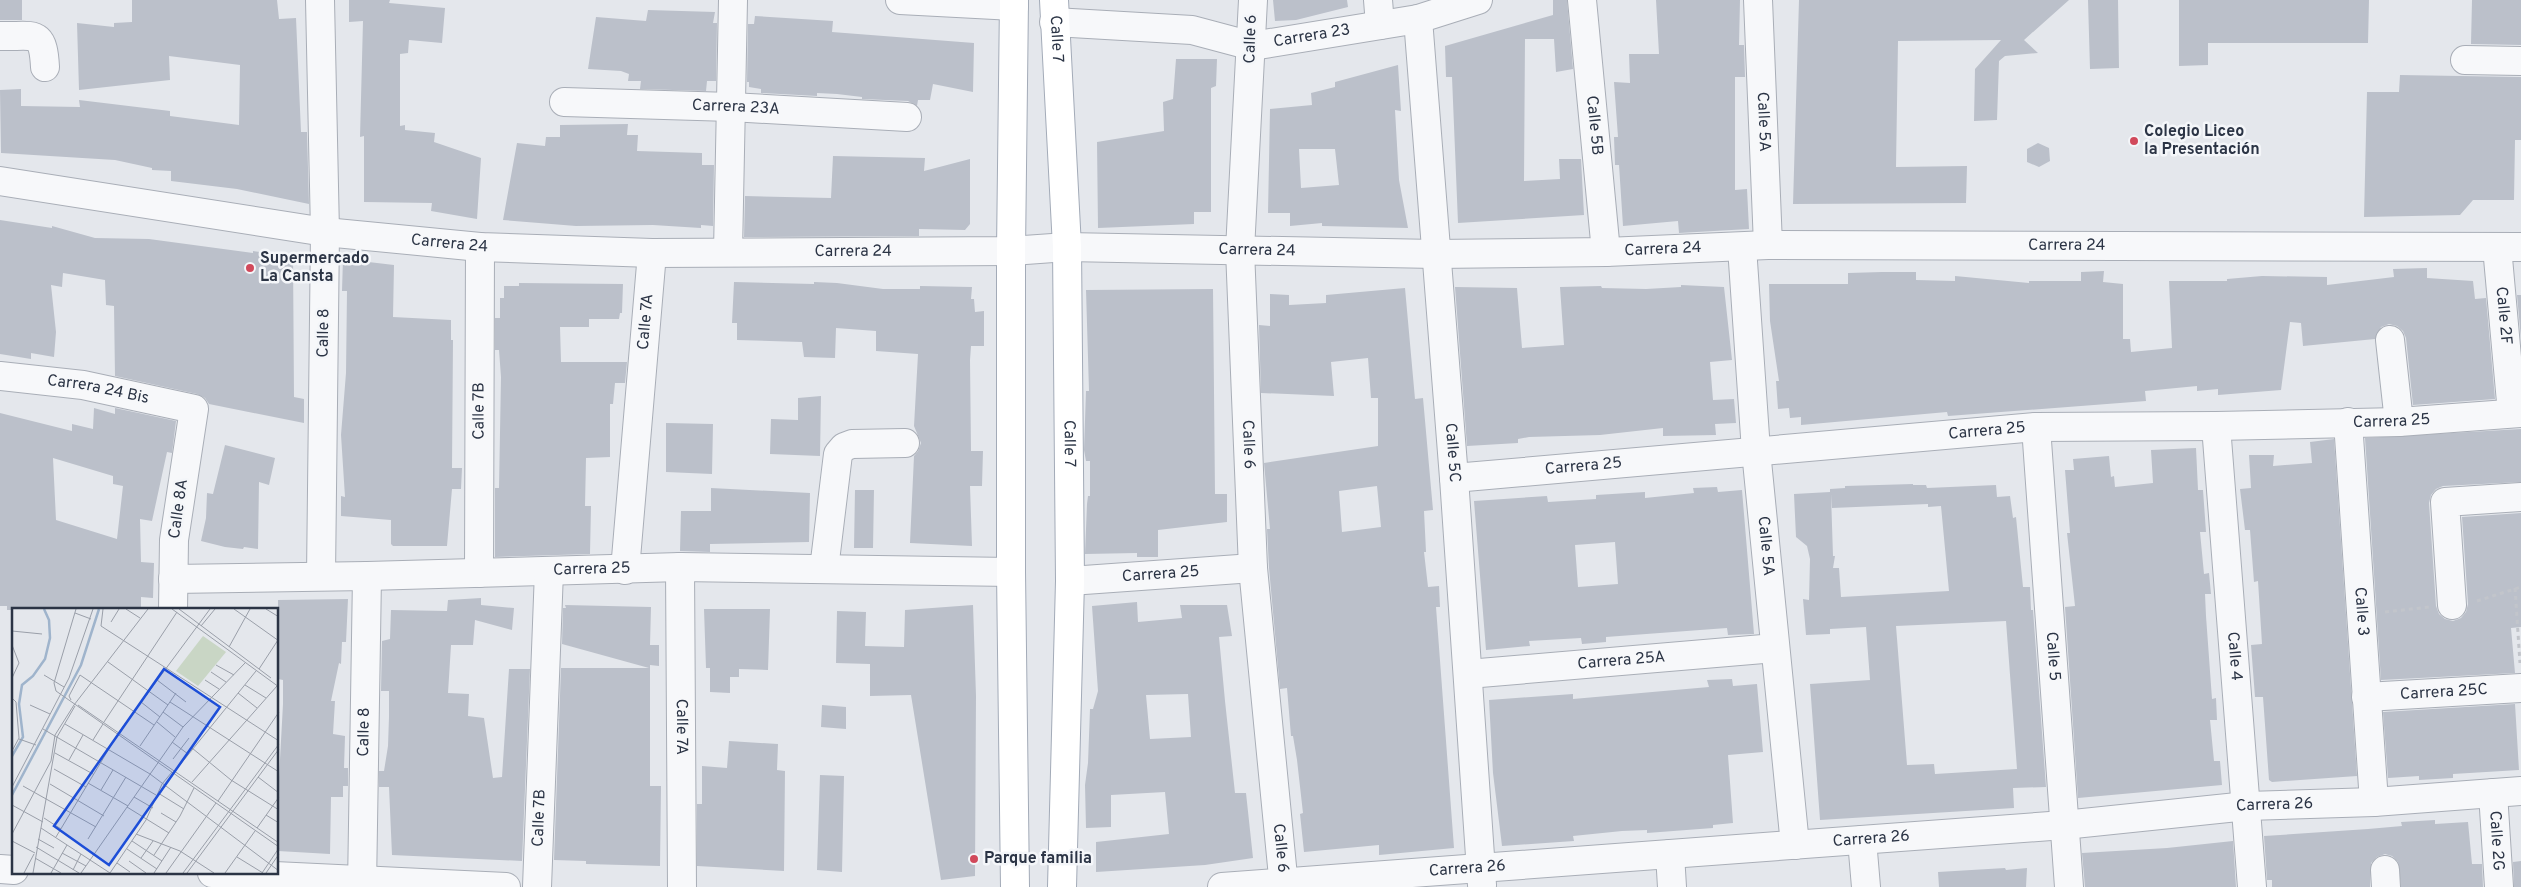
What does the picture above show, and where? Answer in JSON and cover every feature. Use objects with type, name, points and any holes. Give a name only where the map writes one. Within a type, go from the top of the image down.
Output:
[{"type":"main road","points":[[1014,3],[1011,251],[1011,572],[1015,887]]},
{"type":"main road","name":"Calle 7","points":[[1054,11],[1067,247],[1070,581],[1062,887]]},
{"type":"street","name":"Calle 8","points":[[320,0],[325,232],[322,576]]},
{"type":"street","points":[[728,252],[733,0]]},
{"type":"street","points":[[900,0],[1014,3]]},
{"type":"street","name":"Calle 6","points":[[1253,0],[1240,250],[1254,568],[1283,885]]},
{"type":"street","name":"Carrera 23","points":[[1054,11],[1192,30],[1252,46],[1379,13],[1418,19],[1478,0]]},
{"type":"street","name":"Calle 5B","points":[[1582,0],[1606,252]]},
{"type":"street","name":"Calle 5A","points":[[1758,0],[1755,246],[1756,451],[1795,845]]},
{"type":"street","name":"Calle 5C","points":[[1418,19],[1454,478],[1481,878]]},
{"type":"street","points":[[0,36],[34,37],[41,41],[44,46],[45,67]]},
{"type":"street","points":[[2465,60],[2521,61]]},
{"type":"street","name":"Carrera 23A","points":[[564,102],[731,106],[907,118]]},
{"type":"street","name":"Carrera 24","points":[[0,181],[325,232],[480,247],[652,253],[1011,251],[1067,247],[1435,254],[1606,252],[1755,246],[2509,247]]},
{"type":"street","name":"Calle 7B","points":[[478,573],[480,247]]},
{"type":"street","name":"Calle 2F","points":[[2509,247],[2516,413]]},
{"type":"street","name":"Calle 7A","points":[[625,570],[652,253]]},
{"type":"street","points":[[2390,340],[2399,422]]},
{"type":"street","name":"Carrera 24 Bis","points":[[0,376],[83,385],[194,409]]},
{"type":"street","name":"Calle 8A","points":[[173,608],[174,540],[194,409]]},
{"type":"street","name":"Carrera 25","points":[[1454,478],[2036,427],[2399,422],[2516,413]]},
{"type":"street","name":"Calle 3","points":[[2348,422],[2374,802]]},
{"type":"street","name":"Calle 4","points":[[2216,426],[2252,887]]},
{"type":"street","name":"Calle 5","points":[[2036,427],[2068,887]]},
{"type":"street","points":[[824,569],[838,454],[844,447],[852,444],[904,443]]},
{"type":"street","points":[[2452,604],[2444,502],[2521,497]]},
{"type":"street","name":"Carrera 25","points":[[173,579],[625,570],[680,567],[1011,572]]},
{"type":"street","name":"Calle 7A","points":[[680,567],[682,887]]},
{"type":"street","name":"Carrera 25","points":[[1070,581],[1254,568]]},
{"type":"street","name":"Calle 7B","points":[[537,887],[549,571]]},
{"type":"street","name":"Calle 8","points":[[362,884],[367,576]]},
{"type":"street","name":"Carrera 25A","points":[[1468,674],[1775,648]]},
{"type":"street","name":"Carrera 25C","points":[[2366,696],[2521,688]]},
{"type":"street","name":"Carrera 26","points":[[1222,887],[1481,878],[1670,854],[2064,825],[2247,806],[2374,802],[2521,790]]},
{"type":"street","name":"Calle 2G","points":[[2493,793],[2499,887]]},
{"type":"street","points":[[1862,840],[1866,887]]},
{"type":"street","points":[[1670,854],[1672,887]]},
{"type":"street","points":[[226,874],[362,884],[506,887]]},
{"type":"path","points":[[2520,666],[2515,588],[2521,587]]},
{"type":"building","points":[[0,0],[22,0],[22,20],[0,20]]},
{"type":"building","points":[[132,0],[277,0],[279,19],[296,18],[301,132],[307,132],[309,204],[237,189],[171,181],[171,171],[152,170],[152,168],[115,160],[1,153],[0,90],[21,89],[21,106],[80,107],[79,100],[170,111],[170,116],[239,125],[240,65],[169,56],[170,80],[79,90],[77,23],[114,27],[114,23],[132,22]]},
{"type":"building","points":[[349,0],[390,0],[389,3],[445,8],[442,43],[409,40],[408,53],[400,54],[400,126],[405,125],[405,130],[435,133],[434,142],[481,158],[477,219],[431,211],[432,203],[364,202],[364,136],[360,137],[363,21],[349,22]]},
{"type":"building","points":[[1273,0],[1347,0],[1348,7],[1296,20],[1275,21]]},
{"type":"building","points":[[1553,0],[1567,0],[1573,69],[1556,72],[1554,39],[1525,39],[1524,181],[1560,179],[1559,159],[1581,159],[1584,215],[1458,223],[1452,77],[1446,77],[1445,46],[1553,15]]},
{"type":"building","points":[[1656,0],[1740,0],[1739,45],[1744,45],[1745,77],[1735,77],[1735,190],[1747,189],[1749,229],[1679,233],[1678,221],[1623,226],[1619,165],[1615,165],[1614,137],[1618,137],[1614,82],[1630,83],[1629,54],[1659,54]]},
{"type":"building","points":[[1799,0],[2069,0],[2024,40],[2038,53],[2005,56],[1999,61],[1997,120],[1974,121],[1975,69],[2001,40],[1898,41],[1896,167],[1967,166],[1966,203],[1793,204]]},
{"type":"building","points":[[2088,0],[2118,0],[2119,68],[2090,69]]},
{"type":"building","points":[[2179,0],[2369,0],[2368,43],[2208,43],[2208,65],[2179,66]]},
{"type":"building","points":[[2472,0],[2521,0],[2521,45],[2471,44]]},
{"type":"building","points":[[648,10],[715,12],[713,23],[717,23],[716,81],[707,81],[706,91],[640,89],[641,81],[628,81],[629,74],[621,71],[588,69],[596,17],[646,21]]},
{"type":"building","points":[[755,16],[833,21],[832,32],[974,43],[973,92],[933,84],[930,100],[918,100],[917,106],[908,101],[862,99],[862,97],[837,94],[817,93],[817,96],[761,93],[761,89],[749,87],[749,82],[747,82],[748,24],[754,24]]},
{"type":"building","points":[[1176,59],[1217,59],[1216,86],[1211,88],[1211,212],[1194,212],[1194,224],[1098,228],[1097,142],[1164,131],[1163,102],[1173,99]]},
{"type":"building","points":[[1398,65],[1401,111],[1395,110],[1399,180],[1408,228],[1322,226],[1322,223],[1290,226],[1290,213],[1268,213],[1270,109],[1312,105],[1311,93],[1335,87],[1335,82]],"holes":[[[1299,149],[1335,149],[1339,185],[1301,188]]]},
{"type":"building","points":[[2400,75],[2521,77],[2521,140],[2515,140],[2514,200],[2473,200],[2460,215],[2364,217],[2367,92],[2399,92]]},
{"type":"building","points":[[628,124],[627,135],[638,135],[637,151],[702,153],[702,165],[714,165],[713,226],[701,225],[701,228],[653,225],[576,226],[503,220],[517,143],[545,146],[546,137],[560,137],[560,125]]},
{"type":"building","points":[[2038,143],[2049,148],[2050,161],[2039,167],[2027,162],[2027,149]]},
{"type":"building","points":[[833,156],[925,158],[924,171],[970,159],[970,224],[965,230],[919,229],[919,236],[744,237],[745,196],[831,198]]},
{"type":"building","points":[[0,220],[52,228],[52,226],[95,238],[149,239],[253,253],[253,251],[293,256],[294,397],[304,399],[304,423],[209,404],[205,398],[197,394],[115,376],[114,306],[106,305],[105,280],[63,273],[62,287],[51,285],[56,332],[54,357],[31,353],[31,359],[0,354]]},
{"type":"building","points":[[343,259],[394,265],[393,317],[451,320],[451,340],[453,340],[452,468],[462,468],[461,489],[452,489],[447,546],[393,546],[391,544],[391,520],[341,516],[341,496],[345,497],[341,435],[346,373],[347,291],[342,291]]},
{"type":"building","points":[[2427,268],[2427,278],[2473,281],[2475,299],[2486,298],[2495,399],[2413,405],[2406,338],[2403,331],[2397,326],[2389,324],[2381,327],[2375,339],[2303,346],[2301,323],[2290,322],[2281,390],[2218,395],[2218,389],[2197,391],[2197,386],[2145,391],[2146,401],[1948,416],[1947,412],[1801,425],[1801,417],[1790,418],[1789,408],[1778,409],[1776,381],[1779,381],[1770,321],[1769,284],[1848,284],[1848,273],[1882,272],[1916,272],[1916,280],[1955,281],[1955,276],[2029,283],[2029,281],[2081,281],[2081,272],[2104,271],[2103,282],[2123,284],[2123,339],[2130,339],[2131,352],[2172,348],[2169,281],[2227,281],[2227,279],[2262,276],[2327,277],[2327,285],[2394,277],[2393,269]]},
{"type":"building","points":[[734,282],[837,283],[883,289],[920,289],[920,286],[972,287],[971,299],[974,299],[975,312],[984,311],[984,346],[971,346],[970,360],[971,451],[983,451],[982,486],[970,486],[972,546],[910,543],[914,456],[921,443],[914,426],[918,354],[876,351],[876,331],[836,328],[835,358],[804,357],[802,342],[737,340],[737,323],[732,323]]},
{"type":"building","points":[[519,283],[623,284],[622,313],[620,313],[619,319],[589,319],[589,327],[560,327],[561,362],[627,362],[625,383],[615,383],[613,404],[610,404],[610,457],[586,458],[585,506],[591,506],[590,554],[495,557],[495,488],[499,488],[501,377],[499,350],[495,350],[495,318],[500,318],[500,298],[504,298],[504,286],[519,286]]},
{"type":"building","points":[[1681,285],[1724,287],[1732,360],[1710,362],[1713,400],[1734,399],[1736,423],[1715,424],[1716,435],[1663,436],[1663,428],[1600,435],[1529,437],[1518,439],[1518,443],[1467,446],[1455,287],[1517,288],[1522,348],[1564,345],[1560,287],[1601,286],[1602,288],[1646,289],[1681,287]]},
{"type":"building","points":[[1405,288],[1415,399],[1423,398],[1433,510],[1424,511],[1426,552],[1424,552],[1428,587],[1439,586],[1440,607],[1436,607],[1454,848],[1379,855],[1379,845],[1304,852],[1300,814],[1303,813],[1297,760],[1293,736],[1291,736],[1287,688],[1280,689],[1269,568],[1267,529],[1270,529],[1264,463],[1378,446],[1378,398],[1371,398],[1368,358],[1331,362],[1334,396],[1261,393],[1259,325],[1270,326],[1270,294],[1289,295],[1289,305],[1326,303],[1326,295]],"holes":[[[1377,486],[1381,527],[1342,532],[1339,491]]]},
{"type":"building","points":[[1213,289],[1215,494],[1227,494],[1227,522],[1158,530],[1158,557],[1137,557],[1137,553],[1085,554],[1087,504],[1088,496],[1090,496],[1090,461],[1086,461],[1084,450],[1086,391],[1089,391],[1086,290]]},
{"type":"building","points":[[2517,295],[2521,295],[2521,339]]},
{"type":"building","points":[[821,396],[820,456],[770,454],[771,419],[798,420],[798,398]]},
{"type":"building","points":[[94,408],[115,414],[115,408],[176,421],[172,453],[167,452],[152,521],[140,519],[141,562],[154,563],[153,598],[141,597],[141,608],[12,608],[12,610],[7,610],[7,606],[0,606],[0,413],[72,431],[72,424],[93,429]],"holes":[[[53,458],[113,476],[113,484],[123,486],[117,539],[56,520]]]},
{"type":"building","points":[[666,423],[713,424],[712,474],[666,472]]},
{"type":"building","points":[[2521,429],[2521,482],[2443,486],[2436,489],[2431,495],[2429,503],[2436,606],[2439,614],[2445,619],[2453,621],[2461,618],[2466,612],[2468,604],[2462,517],[2521,513],[2521,627],[2511,628],[2515,673],[2381,680],[2365,438]]},
{"type":"building","points":[[2334,439],[2357,776],[2272,782],[2269,780],[2263,697],[2255,697],[2251,645],[2262,644],[2258,581],[2254,582],[2250,530],[2245,530],[2240,489],[2251,488],[2249,455],[2274,455],[2273,466],[2312,463],[2310,442]]},
{"type":"building","points":[[225,445],[275,458],[269,485],[259,482],[258,549],[225,547],[201,541],[206,518],[207,493],[213,494]]},
{"type":"building","points":[[2196,448],[2198,490],[2203,490],[2206,532],[2200,532],[2204,574],[2209,573],[2211,594],[2205,594],[2206,616],[2212,699],[2216,698],[2217,720],[2210,720],[2214,761],[2220,761],[2222,785],[2078,798],[2065,607],[2075,606],[2067,533],[2070,533],[2065,470],[2074,470],[2073,459],[2109,456],[2111,477],[2114,476],[2115,487],[2153,483],[2151,450]]},
{"type":"building","points":[[1913,484],[1926,485],[1927,488],[1996,485],[1997,497],[2010,496],[2013,518],[2016,517],[2023,587],[2030,587],[2031,610],[2033,610],[2046,787],[2013,788],[2014,808],[1820,820],[1810,684],[1870,680],[1866,627],[1830,629],[1830,634],[1806,635],[1803,599],[1809,600],[1810,559],[1807,546],[1796,537],[1794,494],[1830,492],[1830,489],[1845,488],[1845,486]],"holes":[[[1831,494],[1832,508],[1928,504],[1928,507],[1941,506],[1949,591],[1841,597],[1839,568],[1833,568],[1835,556],[1833,556]],[[2006,621],[2017,769],[1935,774],[1934,764],[1907,765],[1896,626]]]},
{"type":"building","points":[[1717,487],[1718,492],[1742,490],[1754,634],[1728,635],[1727,628],[1606,637],[1606,642],[1582,644],[1581,638],[1529,641],[1530,646],[1486,650],[1474,501],[1547,496],[1548,502],[1596,499],[1596,495],[1645,492],[1645,498],[1694,493],[1693,488]],"holes":[[[1615,542],[1618,584],[1578,587],[1575,545]]]},
{"type":"building","points":[[711,488],[810,493],[809,542],[710,544],[710,552],[680,551],[681,511],[711,511]]},
{"type":"building","points":[[855,490],[874,490],[873,548],[854,548]]},
{"type":"building","points":[[481,598],[481,605],[514,608],[512,630],[475,620],[473,645],[451,645],[448,693],[469,694],[468,716],[484,718],[493,778],[502,777],[509,669],[530,669],[522,861],[392,855],[389,787],[379,787],[379,771],[384,771],[388,746],[389,717],[389,691],[381,691],[382,641],[390,639],[391,610],[447,611],[448,600]]},
{"type":"building","points":[[348,599],[346,642],[342,642],[341,664],[339,663],[331,701],[335,701],[333,734],[345,736],[344,768],[348,768],[348,786],[343,786],[343,797],[331,797],[330,854],[279,851],[279,778],[283,680],[279,679],[278,600]]},
{"type":"building","points":[[1137,602],[1138,622],[1182,618],[1180,605],[1227,605],[1232,636],[1219,637],[1225,701],[1235,793],[1246,793],[1253,858],[1205,865],[1096,872],[1096,842],[1169,834],[1165,792],[1111,795],[1111,827],[1086,828],[1085,785],[1088,763],[1090,709],[1093,709],[1098,691],[1092,606]],"holes":[[[1188,694],[1191,737],[1150,739],[1146,695]]]},
{"type":"building","points":[[565,605],[651,607],[650,645],[659,645],[659,666],[650,665],[650,786],[661,786],[660,866],[586,864],[586,861],[554,860],[561,668],[649,668],[562,644],[563,608],[566,608]]},
{"type":"building","points":[[973,605],[976,696],[975,876],[941,880],[911,695],[870,696],[870,664],[836,663],[837,611],[866,612],[865,646],[904,647],[905,610]]},
{"type":"building","points":[[704,609],[770,609],[768,670],[739,669],[739,677],[730,677],[730,693],[710,692],[710,668],[706,668]]},
{"type":"building","points":[[1732,679],[1733,686],[1757,684],[1763,752],[1728,755],[1733,823],[1713,825],[1713,828],[1647,833],[1647,830],[1622,831],[1573,836],[1574,841],[1502,846],[1493,773],[1489,700],[1573,694],[1573,699],[1709,687],[1707,680]]},
{"type":"building","points":[[2515,704],[2519,770],[2453,774],[2453,778],[2419,780],[2419,776],[2388,778],[2383,712]]},
{"type":"building","points":[[822,705],[846,707],[846,729],[821,727]]},
{"type":"building","points":[[729,741],[778,744],[777,770],[785,771],[784,871],[697,866],[697,804],[702,804],[702,766],[727,768]]},
{"type":"building","points":[[820,775],[844,776],[842,872],[817,870]]},
{"type":"building","points":[[2435,820],[2435,824],[2468,822],[2472,864],[2482,864],[2483,887],[2401,887],[2398,862],[2392,856],[2385,854],[2377,857],[2371,863],[2370,887],[2272,887],[2272,880],[2267,880],[2264,836],[2402,826],[2401,822]]},
{"type":"building","points":[[2233,841],[2236,887],[2085,887],[2082,853],[2167,848]]},
{"type":"building","points":[[2521,861],[2521,887],[2514,887],[2513,862]]},
{"type":"building","points":[[2005,868],[2006,870],[2027,868],[2026,887],[1939,887],[1938,872]]},
{"type":"place","name":"Colegio Liceo la Presentación","points":[[2134,141]]},
{"type":"place","name":"Supermercado La Cansta","points":[[250,268]]},
{"type":"place","name":"Parque familia","points":[[974,859]]}]
